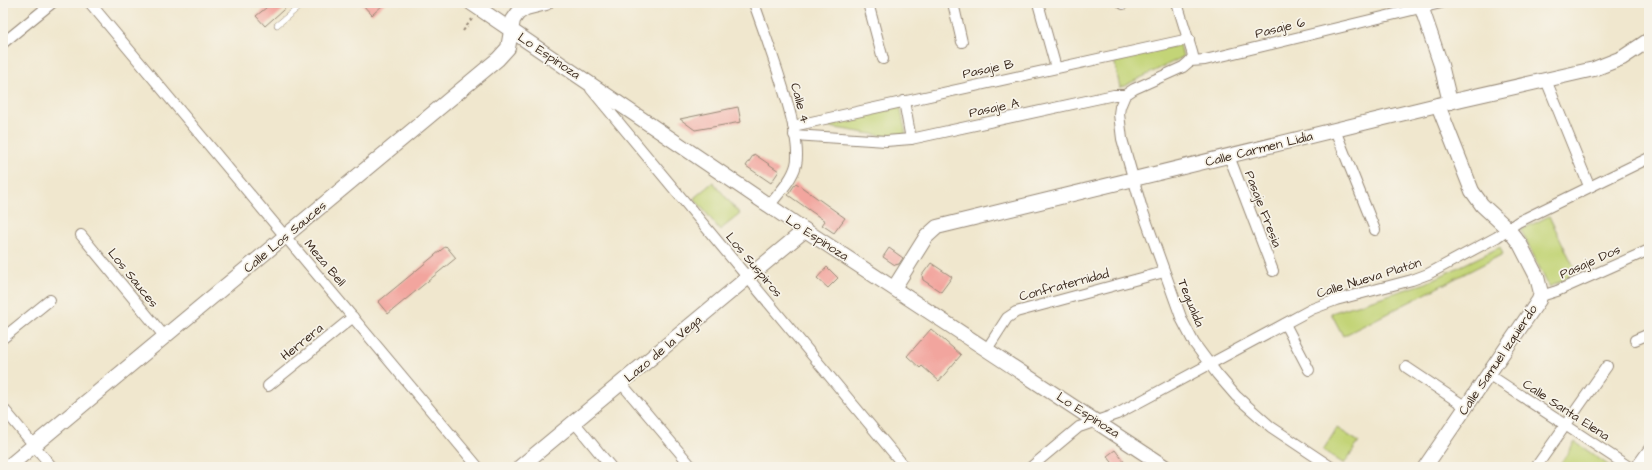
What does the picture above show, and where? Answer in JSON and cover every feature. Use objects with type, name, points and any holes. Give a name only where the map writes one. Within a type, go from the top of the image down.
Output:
[{"type":"street","points":[[3,43],[52,3]]},
{"type":"street","name":"Meza Bell","points":[[90,3],[478,467]]},
{"type":"street","name":"Calle Los Sauces","points":[[8,467],[498,59],[508,48],[513,20],[522,10],[546,3]]},
{"type":"street","name":"Calle 4","points":[[754,3],[780,79],[794,130],[797,156],[796,165],[790,178],[769,206]]},
{"type":"street","points":[[868,3],[883,59]]},
{"type":"street","points":[[952,3],[962,42]]},
{"type":"street","points":[[1038,3],[1056,68]]},
{"type":"street","points":[[1177,3],[1193,56],[1190,61]]},
{"type":"street","name":"Pasaje 6","points":[[1190,61],[1205,60],[1421,5],[1441,3]]},
{"type":"street","points":[[1421,5],[1441,65],[1444,104]]},
{"type":"street","name":"Lo Espinoza","points":[[473,9],[511,30],[769,206],[1166,467]]},
{"type":"street","name":"Pasaje B","points":[[794,130],[904,101],[1189,39]]},
{"type":"street","name":"Calle Carmen Lidia","points":[[894,288],[926,236],[937,227],[1608,64],[1631,53],[1649,40]]},
{"type":"street","name":"Pasaje A","points":[[794,130],[886,141],[911,139],[1114,95],[1125,95],[1134,89],[1183,67],[1190,61]]},
{"type":"street","name":"Los Suspiros","points":[[583,79],[905,467]]},
{"type":"street","points":[[1546,80],[1589,186]]},
{"type":"street","name":"Tegualda","points":[[1125,95],[1120,107],[1119,123],[1132,179],[1164,272],[1186,328],[1194,343],[1226,385],[1258,417],[1331,467]]},
{"type":"street","points":[[904,101],[911,139]]},
{"type":"street","name":"Calle Samuel Izquierdo","points":[[1425,467],[1541,296],[1537,277],[1520,244],[1508,229],[1482,205],[1472,191],[1444,104]]},
{"type":"street","points":[[1335,130],[1375,230]]},
{"type":"street","name":"Pasaje Fresia","points":[[1229,156],[1273,271]]},
{"type":"street","name":"Calle Nueva Platón","points":[[1031,467],[1079,427],[1117,414],[1328,302],[1424,276],[1497,237],[1518,222],[1649,158]]},
{"type":"street","name":"Lazo de la Vega","points":[[520,467],[805,230]]},
{"type":"street","name":"Los Sauces","points":[[81,235],[165,337]]},
{"type":"street","name":"Pasaje Dos","points":[[1541,296],[1557,291],[1649,250]]},
{"type":"street","name":"Confraternidad","points":[[987,349],[1007,318],[1016,312],[1164,272]]},
{"type":"street","points":[[3,338],[50,300]]},
{"type":"street","name":"Herrera","points":[[268,386],[353,317]]},
{"type":"street","points":[[1285,324],[1309,370]]},
{"type":"street","points":[[1635,340],[1649,334]]},
{"type":"street","points":[[1536,467],[1607,366]]},
{"type":"street","points":[[1406,367],[1466,407]]},
{"type":"street","name":"Calle Santa Elena","points":[[1488,374],[1629,467]]},
{"type":"street","points":[[621,383],[692,467]]},
{"type":"street","points":[[3,408],[52,467]]},
{"type":"street","points":[[574,422],[611,467]]},
{"type":"street","points":[[1636,467],[1649,449]]},
{"type":"lane","points":[[277,25],[304,3]]},
{"type":"path","points":[[463,31],[473,9]]},
{"type":"green space","points":[[1180,45],[1183,57],[1120,88],[1114,59]]},
{"type":"green space","points":[[900,106],[906,134],[889,137],[812,124]]},
{"type":"green space","points":[[713,182],[740,214],[720,230],[694,198]]},
{"type":"green space","points":[[1549,216],[1577,273],[1549,287],[1521,230]]},
{"type":"green space","points":[[1500,247],[1503,254],[1343,336],[1331,313],[1426,283]]},
{"type":"green space","points":[[1337,428],[1359,442],[1344,464],[1323,450]]},
{"type":"green space","points":[[1575,442],[1611,467],[1565,467],[1560,464]]},
{"type":"building","points":[[272,3],[291,3],[265,26],[256,16]]},
{"type":"building","points":[[361,3],[385,3],[372,15]]},
{"type":"building","points":[[738,107],[741,122],[695,130],[680,119]]},
{"type":"building","points":[[754,154],[779,171],[771,183],[746,166]]},
{"type":"building","points":[[796,183],[845,218],[834,233],[822,225],[825,221],[788,195]]},
{"type":"building","points":[[446,246],[456,258],[388,314],[378,302]]},
{"type":"building","points":[[889,248],[903,258],[899,264],[895,265],[883,257]]},
{"type":"building","points":[[931,263],[952,277],[941,292],[923,280],[922,275]]},
{"type":"building","points":[[827,267],[838,278],[828,288],[817,278]]},
{"type":"building","points":[[931,329],[961,355],[939,381],[922,366],[920,368],[907,356]]},
{"type":"building","points":[[1115,450],[1125,463],[1120,467],[1116,467],[1107,456]]}]
